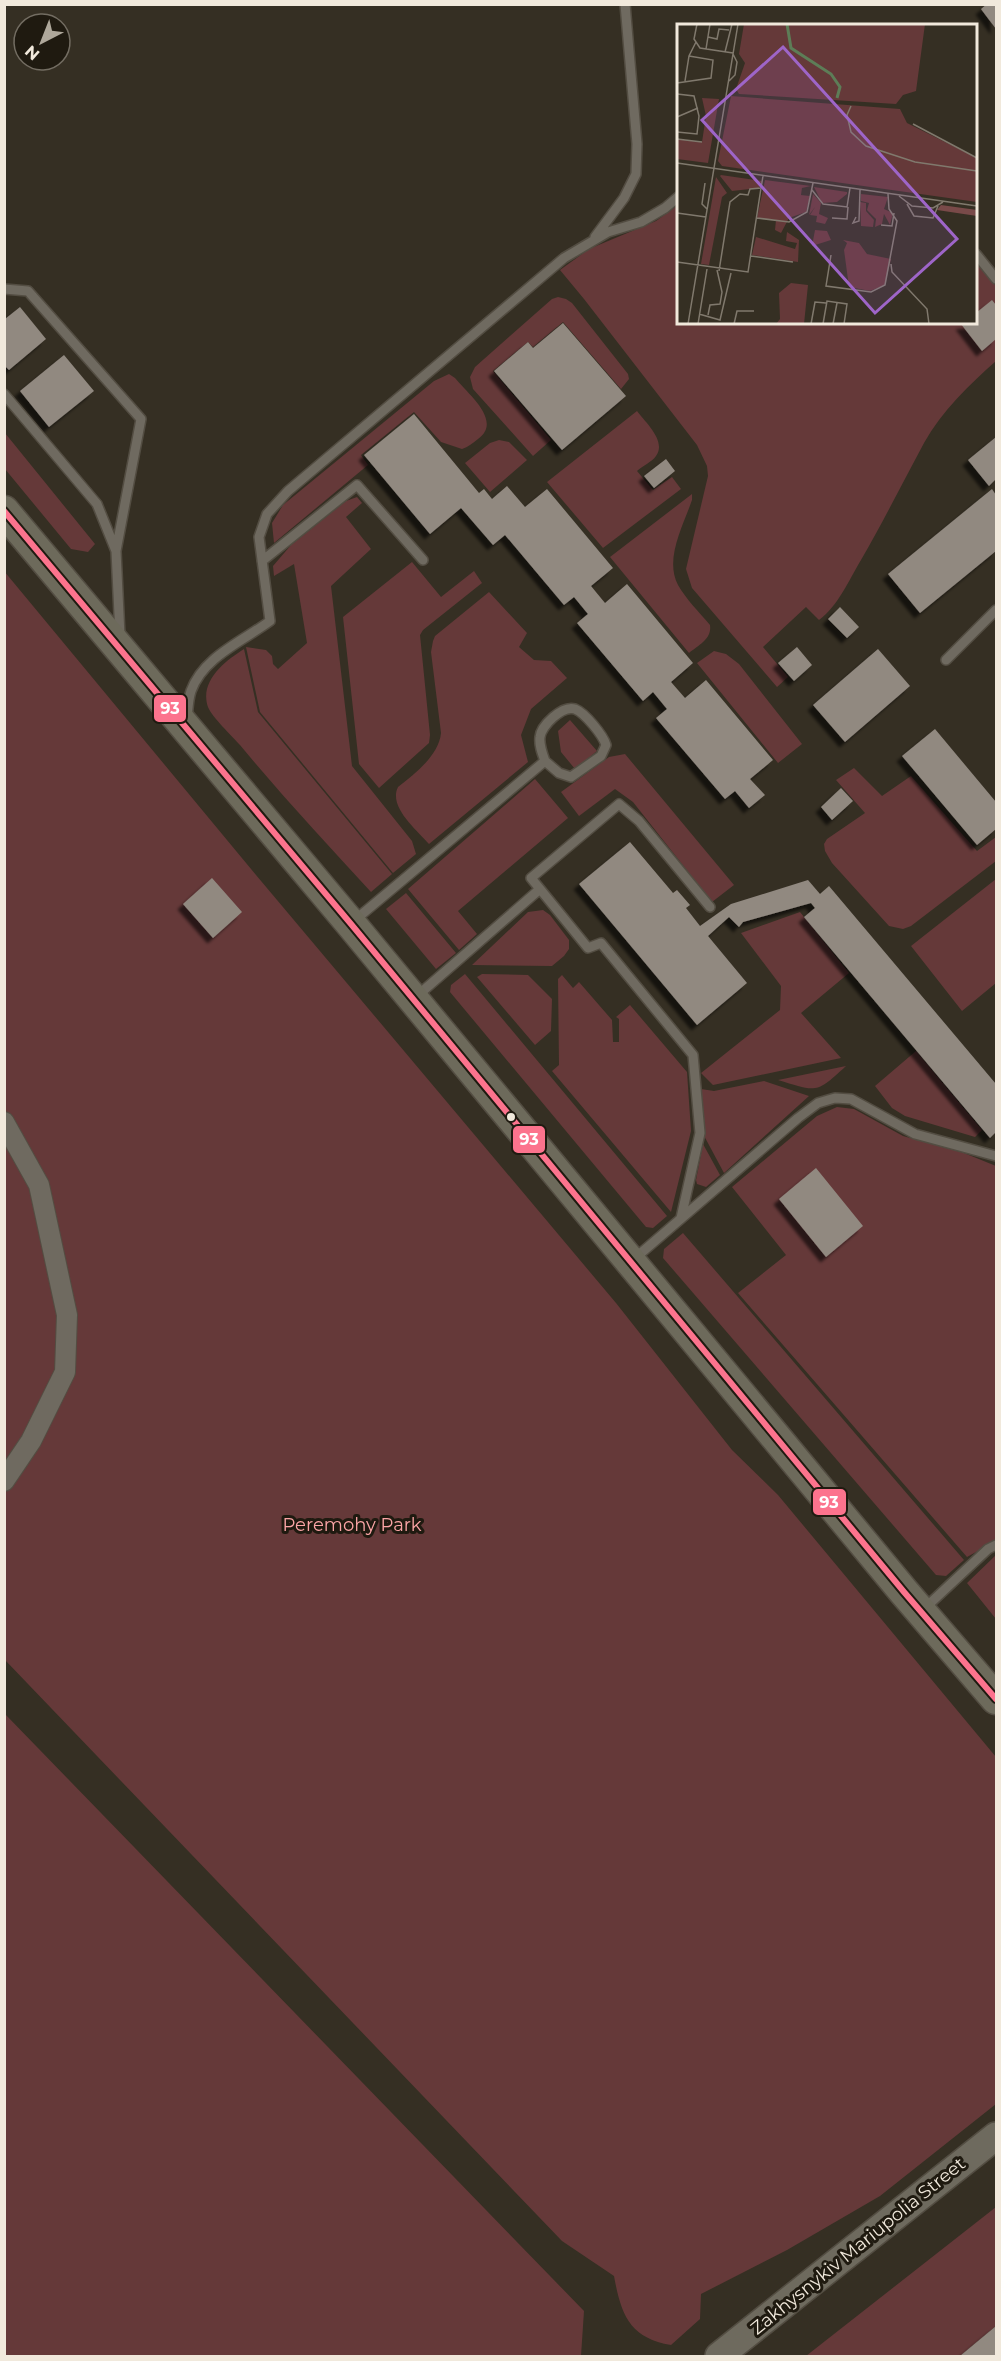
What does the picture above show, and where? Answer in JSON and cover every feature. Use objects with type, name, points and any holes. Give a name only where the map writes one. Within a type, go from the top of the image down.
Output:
[{"type":"main road","points":[[4,511],[351,924],[921,1612],[996,1699]]},
{"type":"main road","name":"Zakhysnykiv Mariupolia Street","points":[[719,2356],[996,2136]]},
{"type":"street","points":[[4,1122],[39,1185],[67,1315],[64,1372],[31,1441],[4,1481]]},
{"type":"lane","points":[[594,239],[624,198],[636,174],[637,144],[625,4]]},
{"type":"lane","points":[[185,727],[191,692],[205,668],[225,651],[270,621],[259,537],[267,514],[288,491],[564,258],[608,232],[641,222],[677,198]]},
{"type":"lane","points":[[977,256],[996,279]]},
{"type":"lane","points":[[4,290],[28,291],[141,419],[116,551],[121,650]]},
{"type":"lane","points":[[4,394],[97,504],[116,551]]},
{"type":"lane","points":[[262,561],[357,485],[423,560]]},
{"type":"lane","points":[[946,660],[996,610]]},
{"type":"lane","points":[[568,708],[580,713],[601,734],[606,745],[601,756],[571,777],[559,773],[545,761],[540,745],[540,734],[548,722],[568,708]]},
{"type":"lane","points":[[351,924],[545,761]]},
{"type":"lane","points":[[681,1218],[700,1133],[693,1055],[601,943],[588,948],[531,878],[619,804],[639,821],[710,907]]},
{"type":"lane","points":[[413,1000],[540,889]]},
{"type":"lane","points":[[630,1262],[798,1118],[818,1103],[835,1098],[851,1099],[915,1134],[996,1156]]},
{"type":"lane","points":[[694,1207],[701,1215]]},
{"type":"lane","points":[[921,1612],[988,1549],[996,1545]]},
{"type":"green space","points":[[677,206],[677,324],[977,324],[977,262],[996,286],[996,361],[957,399],[931,431],[869,546],[832,608],[819,620],[806,607],[763,647],[788,677],[777,687],[692,588],[686,569],[708,476],[707,466],[697,445],[560,270],[589,249],[656,221]]},
{"type":"green space","points":[[558,297],[572,303],[628,374],[629,379],[621,389],[563,322],[533,347],[528,342],[493,371],[551,440],[533,456],[473,389],[470,377],[475,367],[552,299]]},
{"type":"green space","points":[[449,374],[475,400],[485,416],[487,424],[485,432],[478,439],[462,449],[441,442],[414,412],[361,455],[368,465],[274,543],[272,523],[283,505],[434,381]]},
{"type":"green space","points":[[637,411],[654,432],[659,450],[652,460],[637,471],[653,490],[672,477],[681,489],[603,548],[547,482]]},
{"type":"green space","points":[[5,433],[95,544],[88,552],[71,549],[5,469]]},
{"type":"green space","points":[[499,440],[509,442],[527,460],[490,492],[465,463],[490,443]]},
{"type":"green space","points":[[692,494],[674,553],[674,575],[685,595],[710,625],[710,630],[704,641],[689,653],[610,557]]},
{"type":"green space","points":[[357,497],[362,503],[346,517],[371,549],[331,586],[352,766],[412,841],[416,854],[393,873],[260,712],[246,647],[266,650],[272,656],[273,664],[278,669],[307,643],[294,564],[274,576],[273,566],[291,545],[346,501]]},
{"type":"green space","points":[[412,562],[441,597],[474,571],[482,583],[423,630],[420,635],[429,743],[379,788],[359,764],[343,617]]},
{"type":"green space","name":"Peremohy Park","points":[[4,571],[616,1303],[732,1450],[778,1495],[996,1757],[996,2104],[880,2196],[787,2250],[701,2294],[700,2319],[671,2345],[645,2337],[636,2330],[624,2313],[614,2276],[562,2241],[5,1660]]},
{"type":"green space","points":[[489,592],[527,633],[519,647],[534,660],[551,661],[567,678],[531,709],[521,735],[528,762],[429,844],[405,818],[396,795],[398,787],[431,756],[441,733],[431,652],[435,636]]},
{"type":"green space","points":[[244,649],[258,712],[392,874],[371,892],[210,711],[206,698],[210,680],[229,659]]},
{"type":"green space","points":[[714,651],[726,654],[739,664],[802,744],[778,763],[697,663]]},
{"type":"green space","points":[[570,720],[597,751],[575,769],[561,752],[558,731]]},
{"type":"green space","points":[[625,754],[734,885],[712,902],[633,802],[615,789],[579,816],[561,792],[609,757]]},
{"type":"green space","points":[[854,768],[882,796],[911,776],[977,851],[996,837],[996,861],[911,926],[903,929],[889,926],[832,863],[825,851],[824,844],[827,839],[865,813],[836,780]]},
{"type":"green space","points":[[535,779],[568,818],[458,911],[477,934],[459,950],[408,889]]},
{"type":"green space","points":[[996,879],[996,983],[962,1011],[911,946]]},
{"type":"green space","points":[[406,893],[456,953],[436,969],[386,909]]},
{"type":"green space","points":[[543,910],[550,915],[569,940],[569,949],[552,966],[472,965],[528,912]]},
{"type":"green space","points":[[800,912],[849,973],[801,1013],[841,1058],[713,1085],[701,1073],[780,1010],[781,986],[741,933]]},
{"type":"green space","points":[[465,974],[667,1216],[653,1228],[646,1227],[450,992],[451,985]]},
{"type":"green space","points":[[482,974],[528,975],[552,999],[551,1031],[535,1045],[477,977]]},
{"type":"green space","points":[[562,975],[573,988],[579,982],[612,1020],[613,1042],[619,1042],[619,1019],[616,1017],[630,1005],[687,1072],[691,1131],[671,1212],[552,1071],[559,1065],[558,979]]},
{"type":"green space","points":[[916,1051],[982,1130],[975,1137],[905,1116],[892,1108],[875,1086]]},
{"type":"green space","points":[[846,1066],[828,1082],[815,1088],[801,1087],[778,1080]]},
{"type":"green space","points":[[764,1081],[809,1096],[724,1173],[702,1132],[701,1089],[714,1091]]},
{"type":"green space","points":[[837,1107],[854,1109],[903,1136],[964,1153],[996,1166],[996,1541],[967,1557],[738,1293],[786,1255],[732,1187],[817,1116]]},
{"type":"green space","points":[[703,1144],[720,1175],[706,1187],[697,1184],[696,1180]]},
{"type":"green space","points":[[683,1233],[964,1560],[946,1576],[936,1575],[663,1258],[664,1249]]},
{"type":"green space","points":[[996,1555],[996,1619],[967,1583]]},
{"type":"green space","points":[[5,1714],[584,2311],[581,2356],[5,2356]]},
{"type":"green space","points":[[996,2207],[996,2326],[960,2356],[806,2356]]},
{"type":"building","points":[[987,4],[996,4],[996,29],[981,9]]},
{"type":"building","points":[[992,300],[996,305],[996,339],[982,351],[961,324],[977,324],[977,312]]},
{"type":"building","points":[[20,307],[46,339],[9,370],[4,365],[5,319]]},
{"type":"building","points":[[563,323],[626,396],[562,450],[494,371],[528,342],[533,348]]},
{"type":"building","points":[[64,355],[94,391],[49,427],[20,391]]},
{"type":"building","points":[[414,414],[479,493],[484,489],[492,499],[507,486],[525,507],[547,489],[613,568],[591,586],[605,603],[627,584],[693,663],[671,682],[685,698],[706,680],[773,760],[750,779],[765,795],[749,808],[735,791],[725,799],[656,718],[667,709],[653,692],[643,701],[577,623],[588,614],[574,597],[564,605],[505,535],[493,545],[461,508],[430,534],[364,455]]},
{"type":"building","points":[[996,437],[996,479],[989,486],[968,460]]},
{"type":"building","points":[[666,459],[675,471],[654,488],[644,476]]},
{"type":"building","points":[[992,489],[996,495],[996,551],[920,613],[888,574]]},
{"type":"building","points":[[840,607],[859,627],[847,638],[828,619]]},
{"type":"building","points":[[797,647],[812,665],[794,681],[778,663]]},
{"type":"building","points":[[878,649],[910,686],[845,742],[813,705]]},
{"type":"building","points":[[935,729],[996,802],[996,829],[977,845],[902,756]]},
{"type":"building","points":[[841,788],[853,801],[832,820],[821,807]]},
{"type":"building","points":[[630,842],[673,893],[677,890],[690,905],[686,908],[700,926],[731,904],[808,880],[820,894],[829,886],[996,1084],[996,1132],[990,1138],[804,917],[815,908],[811,903],[743,922],[739,927],[729,917],[708,936],[747,983],[697,1025],[579,884]]},
{"type":"building","points":[[212,878],[242,912],[213,938],[183,904]]},
{"type":"building","points":[[816,1168],[863,1226],[826,1257],[779,1199]]},
{"type":"building","points":[[996,2326],[996,2356],[960,2356]]},
{"type":"transit line","name":"93","points":[[4,511],[351,924],[904,1592],[996,1699]]}]
